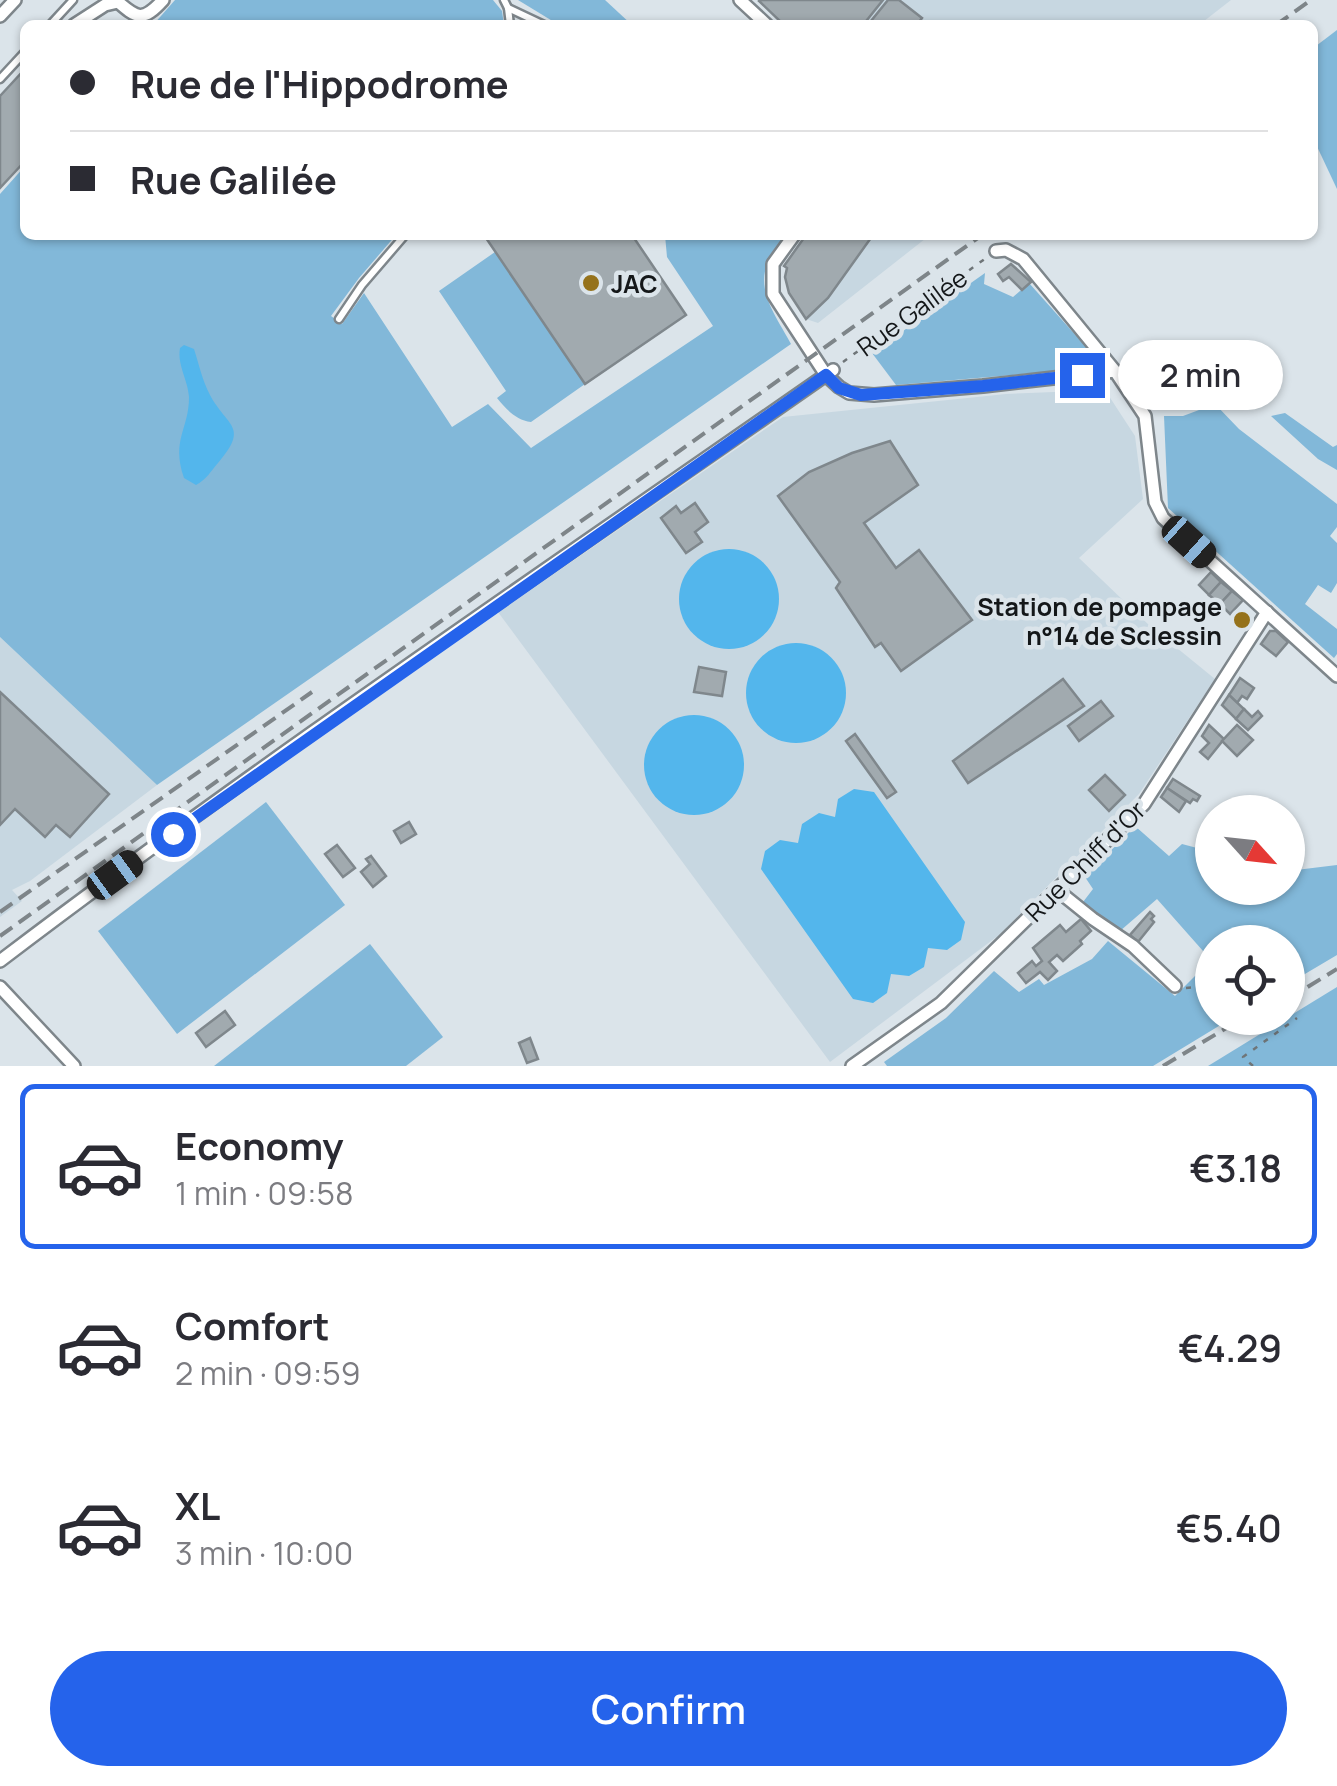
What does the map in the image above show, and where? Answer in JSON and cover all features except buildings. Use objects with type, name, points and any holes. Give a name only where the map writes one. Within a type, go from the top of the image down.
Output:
[{"type":"street","points":[[0,16],[15,0]]},
{"type":"street","points":[[82,20],[117,1],[132,20],[149,14],[163,0]]},
{"type":"street","points":[[740,0],[762,20]]},
{"type":"street","points":[[0,961],[330,722],[829,373],[773,294],[774,264],[791,240]]},
{"type":"street","points":[[996,252],[1006,250],[1023,259],[1115,371],[1145,416],[1154,502],[1163,518],[1337,676]]},
{"type":"street","name":"Rue Galilée","points":[[829,373],[839,388],[861,395],[1115,371]]},
{"type":"street","name":"Rue Chiff d'Or","points":[[852,1066],[940,1003],[1144,804],[1267,612]]},
{"type":"street","points":[[1057,890],[1132,946],[1175,986]]},
{"type":"street","points":[[0,986],[74,1066]]},
{"type":"lane","points":[[55,20],[73,0]]},
{"type":"lane","points":[[506,4],[535,20]]},
{"type":"lane","points":[[0,79],[20,57]]},
{"type":"lane","points":[[339,319],[401,240]]},
{"type":"path","name":"Rue Galilée","points":[[829,373],[996,252]]},
{"type":"path","points":[[1175,986],[1195,987]]},
{"type":"path","points":[[1253,1066],[1243,1057],[1273,1035]]},
{"type":"shaded area","points":[[175,0],[493,0],[503,20],[157,20]]},
{"type":"shaded area","points":[[518,0],[605,0],[627,20],[551,20]]},
{"type":"shaded area","points":[[758,0],[1231,0],[1205,20],[779,20]]},
{"type":"shaded area","points":[[1337,30],[1337,189],[1318,149],[1318,44]]},
{"type":"shaded area","points":[[20,172],[20,240],[392,240],[331,316],[342,324],[364,293],[452,427],[488,404],[531,448],[713,326],[667,257],[665,240],[783,240],[768,262],[764,284],[791,344],[157,785],[0,637],[0,194]]},
{"type":"shaded area","points":[[802,240],[924,240],[818,323],[806,319],[789,293],[784,266]]},
{"type":"shaded area","points":[[495,252],[585,384],[531,422],[516,416],[497,398],[506,391],[439,291]]},
{"type":"shaded area","points":[[985,273],[984,284],[1013,297],[1029,283],[1104,367],[896,385],[872,353]]},
{"type":"shaded area","points":[[184,345],[194,349],[207,389],[234,434],[228,451],[196,485],[184,478],[179,454],[189,397],[180,360],[180,348]]},
{"type":"shaded area","points":[[1105,390],[1135,436],[1143,499],[1079,558],[1150,626],[1215,679],[1139,794],[999,935],[830,1062],[498,612],[783,417],[1006,394]]},
{"type":"shaded area","points":[[1215,404],[1239,429],[1337,504],[1337,527],[1330,536],[1337,543],[1337,583],[1331,593],[1318,585],[1305,604],[1337,629],[1334,658],[1168,508],[1164,416],[1183,416]]},
{"type":"shaded area","points":[[1285,413],[1333,447],[1337,445],[1337,470],[1318,459],[1271,416]]},
{"type":"shaded area","points":[[729,549],[748,552],[765,563],[776,580],[776,618],[765,635],[748,646],[729,649],[710,646],[693,635],[682,618],[679,599],[682,580],[693,563],[710,552]]},
{"type":"shaded area","points":[[0,637],[157,785],[30,881],[12,890],[22,901],[0,917]]},
{"type":"shaded area","points":[[796,643],[815,646],[832,657],[843,674],[843,712],[832,729],[815,740],[796,743],[777,740],[760,729],[749,712],[746,693],[749,674],[760,657],[777,646]]},
{"type":"shaded area","points":[[694,715],[713,718],[730,729],[741,746],[741,784],[730,801],[713,812],[694,815],[675,812],[658,801],[647,784],[644,765],[647,746],[658,729],[675,718]]},
{"type":"shaded area","points":[[854,789],[874,792],[965,922],[961,940],[947,950],[928,948],[924,967],[909,976],[891,974],[887,993],[873,1003],[853,999],[761,869],[765,851],[780,840],[798,843],[802,824],[819,813],[835,817],[838,799]]},
{"type":"shaded area","points":[[266,802],[345,905],[177,1034],[98,931]]},
{"type":"shaded area","points":[[1135,826],[1169,856],[1182,844],[1195,847],[1195,905],[1305,905],[1305,869],[1337,865],[1337,955],[1305,974],[1305,925],[1195,925],[1195,942],[1157,899],[1120,931],[1083,902],[1093,889],[1085,877]]},
{"type":"shaded area","points":[[1108,941],[1175,996],[1195,976],[1195,1035],[1204,1035],[1153,1066],[887,1066],[884,1062],[946,1018],[994,971],[1019,992],[1039,979],[1044,985],[1092,959]]},
{"type":"shaded area","points":[[370,944],[443,1037],[406,1066],[214,1066]]},
{"type":"shaded area","points":[[1337,987],[1337,1066],[1208,1066],[1259,1035],[1305,1035],[1305,1007]]},
{"type":"railway","points":[[1283,20],[1311,0]]},
{"type":"railway","points":[[0,936],[975,240]]},
{"type":"railway","points":[[0,912],[312,692]]},
{"type":"railway","points":[[1305,989],[1337,969]]},
{"type":"railway","points":[[1163,1066],[1215,1035]]},
{"type":"place","name":"JAC","points":[[591,283]]},
{"type":"place","name":"Station de pompage n°14 de Sclessin","points":[[1242,620]]},
{"type":"route","points":[[173,834],[826,375],[839,388],[861,395],[1082,375]]}]
